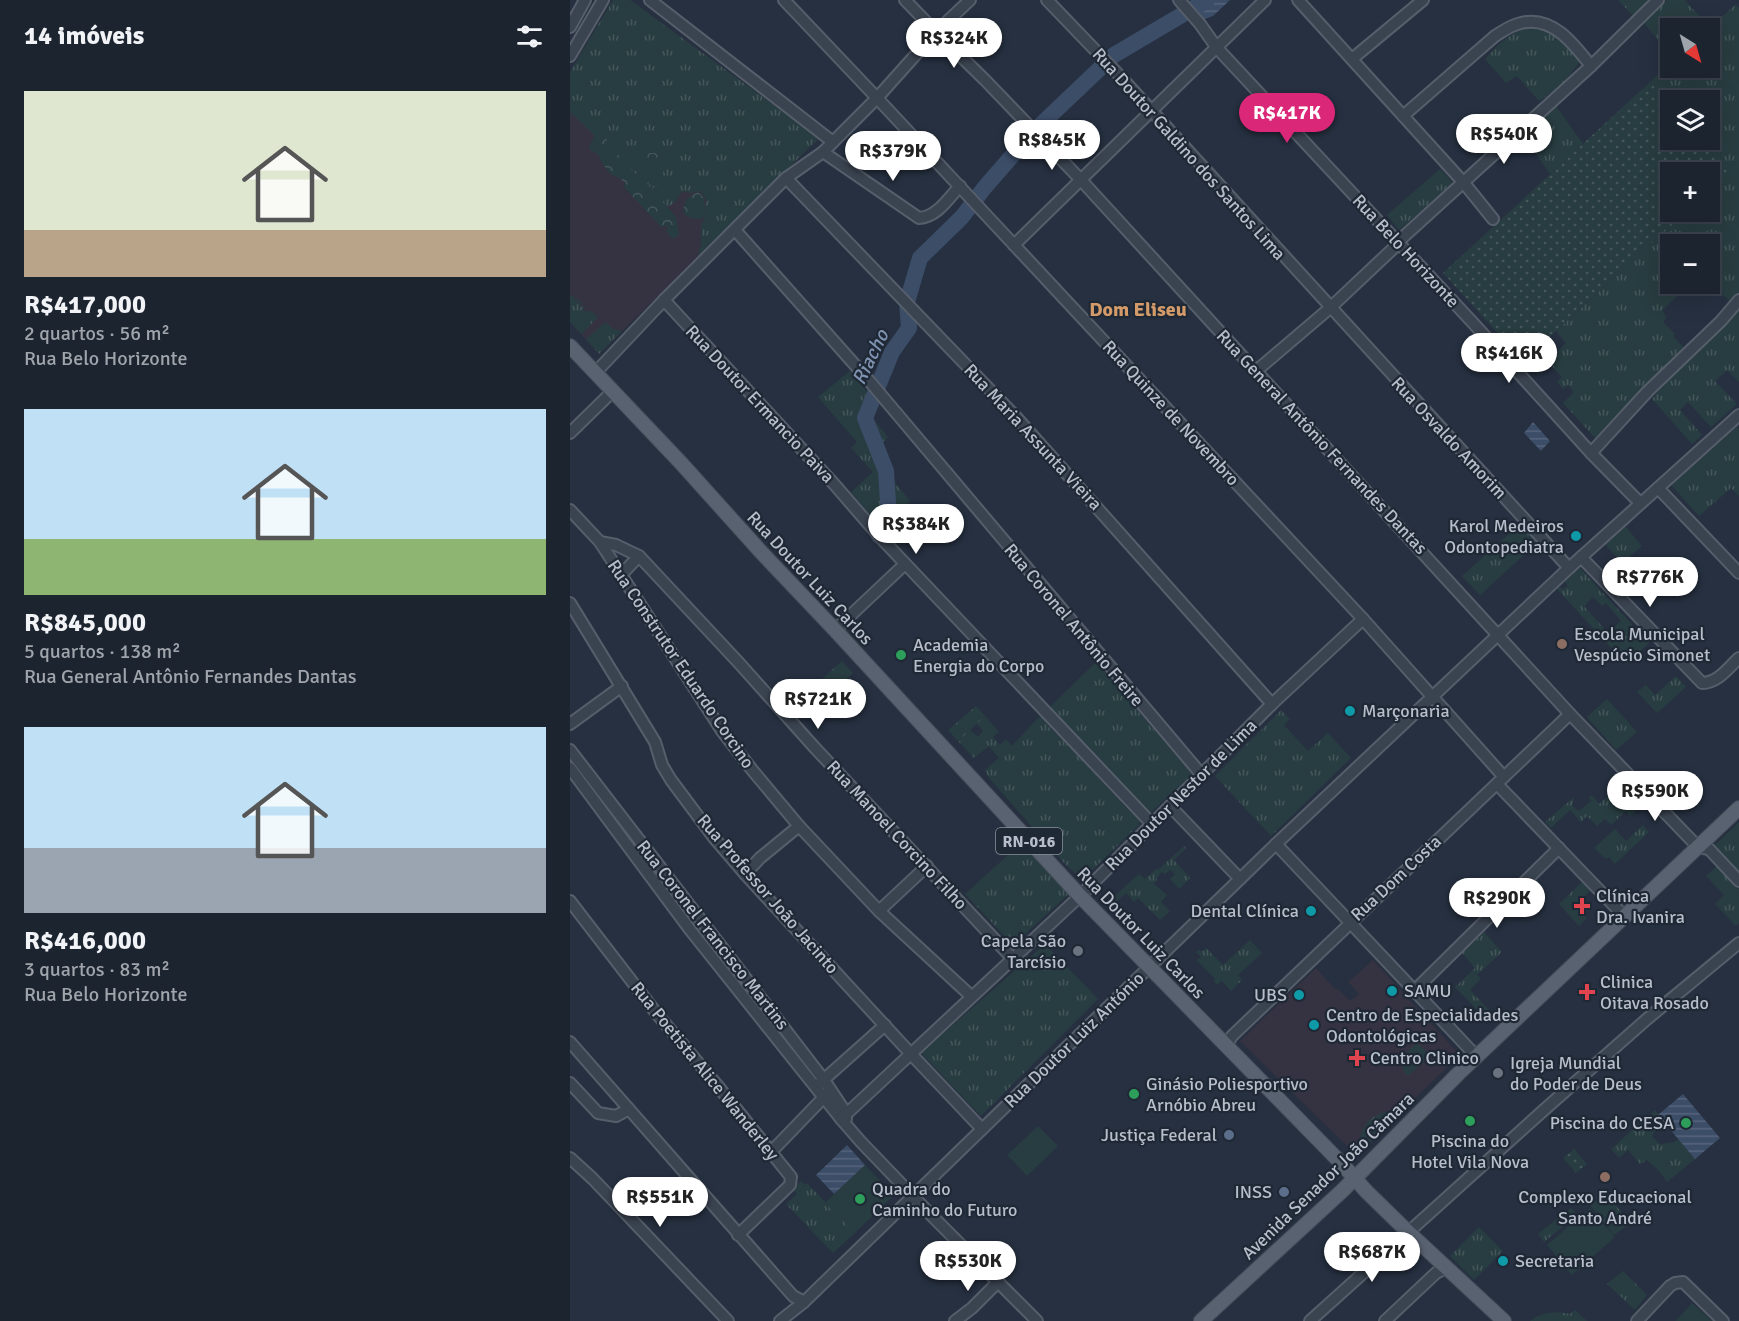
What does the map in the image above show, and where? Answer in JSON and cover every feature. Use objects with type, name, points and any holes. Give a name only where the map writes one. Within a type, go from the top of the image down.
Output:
[{"type":"main road","name":"Rua Doutor Luiz Carlos","points":[[570,346],[681,463],[1080,896],[1408,1232],[1504,1321]]},
{"type":"main road","name":"Avenida Senador João Câmara","points":[[1201,1321],[1355,1178],[1477,1057],[1739,808]]},
{"type":"street","points":[[570,27],[585,0]]},
{"type":"street","points":[[570,56],[603,0]]},
{"type":"street","points":[[650,0],[833,142]]},
{"type":"street","name":"Rua Quinze de Novembro","points":[[784,0],[1363,619],[1433,698],[1558,848],[1625,917]]},
{"type":"street","name":"Rua General Antônio Fernandes Dantas","points":[[905,0],[1081,180],[1570,714],[1698,847],[1709,849],[1739,881]]},
{"type":"street","points":[[595,373],[786,178],[823,152],[878,98],[936,32],[970,0]]},
{"type":"street","name":"Rua Doutor Galdino dos Santos Lima","points":[[1047,0],[1101,56],[1330,308]]},
{"type":"street","name":"Rua Belo Horizonte","points":[[1179,0],[1217,48],[1591,453],[1641,503]]},
{"type":"street","points":[[1014,245],[1265,0]]},
{"type":"street","points":[[1298,0],[1464,183],[1493,219]]},
{"type":"street","points":[[1352,59],[1423,0]]},
{"type":"street","points":[[1256,371],[1330,308],[1401,239],[1591,66],[1658,0]]},
{"type":"street","points":[[1403,116],[1495,36],[1521,23],[1532,21],[1555,29],[1565,36],[1591,66]]},
{"type":"street","points":[[823,152],[919,218],[927,218],[935,213],[960,186]]},
{"type":"street","name":"Rua Maria Assunta Vieira","points":[[786,178],[1016,417],[1272,704]]},
{"type":"street","name":"Rua Coronel Antônio Freire","points":[[735,230],[871,382],[1202,774]]},
{"type":"street","name":"Rua Doutor Ermancio Paiva","points":[[664,300],[905,564],[1152,824]]},
{"type":"street","points":[[1591,453],[1648,391],[1721,321],[1739,300]]},
{"type":"street","name":"Rua Osvaldo Amorim","points":[[1330,308],[1569,568]]},
{"type":"street","points":[[570,433],[613,391]]},
{"type":"street","name":"Rua Doutor Luiz António","points":[[780,1321],[804,1302],[1276,844],[1433,698],[1498,634],[1738,416]]},
{"type":"street","points":[[1658,488],[1739,573]]},
{"type":"street","name":"Rua Construtor Eduardo Corcino","points":[[570,510],[600,542],[722,731],[799,826],[879,911],[970,996]]},
{"type":"street","name":"Rua Manoel Corcino Filho","points":[[600,542],[616,545],[639,556],[1013,959]]},
{"type":"street","points":[[621,575],[639,556]]},
{"type":"street","points":[[1581,557],[1702,683],[1712,682],[1739,658]]},
{"type":"street","points":[[835,630],[905,564]]},
{"type":"street","name":"Rua Professor João Jacinto","points":[[570,603],[655,742],[662,765],[671,780],[715,839],[982,1129]]},
{"type":"street","name":"Rua Doutor Nestor de Lima","points":[[844,1119],[970,996],[1080,896],[1272,704],[1363,619]]},
{"type":"street","points":[[570,724],[622,687]]},
{"type":"street","name":"Rua Dom Costa","points":[[1226,1046],[1232,1036],[1349,923],[1570,714]]},
{"type":"street","name":"Rua Coronel Francisco Martins","points":[[570,750],[703,922],[861,1142],[1037,1321]]},
{"type":"street","name":"Rua Coronel Francisco Martins","points":[[570,768],[691,931],[820,1083]]},
{"type":"street","points":[[1170,806],[1240,879]]},
{"type":"street","points":[[745,874],[760,858],[799,826]]},
{"type":"street","points":[[1276,844],[1477,1057]]},
{"type":"street","points":[[1414,990],[1558,848]]},
{"type":"street","points":[[879,911],[927,866]]},
{"type":"street","name":"Rua Poetista Alice Wanderley","points":[[570,901],[657,1014],[791,1177],[790,1185],[738,1235]]},
{"type":"street","points":[[691,931],[703,922]]},
{"type":"street","points":[[1310,1321],[1647,1019],[1739,943]]},
{"type":"street","points":[[820,1083],[885,1025]]},
{"type":"street","points":[[570,1042],[738,1235],[793,1296],[804,1302]]},
{"type":"street","points":[[570,1083],[597,1113],[616,1116],[629,1108]]},
{"type":"street","points":[[771,1152],[827,1094]]},
{"type":"street","points":[[570,1158],[593,1179],[728,1321]]},
{"type":"street","points":[[1385,1321],[1437,1273],[1446,1268]]},
{"type":"street","points":[[955,1321],[998,1282]]},
{"type":"street","points":[[1637,1321],[1670,1286],[1683,1282],[1724,1321]]},
{"type":"shaded area","points":[[613,0],[630,0],[819,138],[599,354],[570,322],[570,72]]},
{"type":"shaded area","name":"Centro Clinico","points":[[1373,960],[1460,1055],[1356,1155],[1240,1041],[1316,968],[1334,988],[1350,1001],[1359,994],[1348,982]]},
{"type":"green space","points":[[613,0],[630,0],[819,138],[697,257],[701,245],[701,226],[706,214],[706,199],[700,191],[690,193],[682,191],[670,206],[654,205],[596,137],[570,112],[570,72]]},
{"type":"green space","points":[[1618,0],[1650,0],[1633,16]]},
{"type":"green space","points":[[1667,0],[1685,0],[1701,18],[1660,18],[1660,42],[1643,22]]},
{"type":"green space","points":[[1736,4],[1739,8],[1739,293],[1730,302],[1720,292],[1720,234],[1662,234],[1675,222],[1720,222],[1720,180],[1730,170],[1711,150],[1720,150],[1720,90],[1660,90],[1660,93],[1650,82],[1660,73],[1660,78],[1720,78],[1720,19]]},
{"type":"green space","points":[[1538,25],[1562,39],[1580,61],[1563,84],[1539,101],[1517,76],[1506,83],[1485,59],[1508,37]]},
{"type":"green space","points":[[1650,82],[1660,93],[1660,150],[1712,150],[1731,170],[1720,180],[1720,162],[1660,162],[1660,222],[1675,222],[1523,361],[1443,273]]},
{"type":"green space","points":[[1556,106],[1583,144],[1550,174],[1524,137]]},
{"type":"green space","points":[[595,135],[604,136],[626,165],[646,183],[649,182],[648,185],[652,189],[666,176],[668,179],[657,194],[676,217],[679,235],[672,239],[666,230],[668,225],[661,227],[624,187],[625,183],[612,175],[598,154],[590,150],[589,147]]},
{"type":"green space","points":[[664,150],[669,158],[661,163],[659,168],[664,172],[660,177],[654,177],[652,172],[644,171],[641,162],[646,153],[659,153]]},
{"type":"green space","points":[[1440,169],[1453,183],[1399,230],[1387,215]]},
{"type":"green space","points":[[698,192],[704,198],[706,214],[702,219],[684,214],[686,201]]},
{"type":"green space","points":[[1660,236],[1660,294],[1679,294],[1662,311],[1667,317],[1663,322],[1684,348],[1596,439],[1563,403],[1574,392],[1568,385],[1563,389],[1557,382],[1562,377],[1547,361],[1566,343],[1556,331]]},
{"type":"green space","points":[[576,295],[572,299],[580,299],[575,303],[583,302],[579,307],[586,306],[582,311],[591,311],[598,317],[582,334],[570,322],[570,296]]},
{"type":"green space","points":[[1739,307],[1739,382],[1727,370],[1715,381],[1737,404],[1711,427],[1688,402],[1680,410],[1702,435],[1692,444],[1652,399]]},
{"type":"green space","points":[[606,322],[613,329],[622,331],[599,354],[586,339]]},
{"type":"green space","points":[[850,371],[879,407],[870,415],[888,437],[871,455],[910,501],[880,528],[851,492],[873,472],[851,448],[857,442],[818,397]]},
{"type":"green space","points":[[1737,427],[1739,429],[1739,496],[1731,488],[1699,516],[1671,485]]},
{"type":"green space","points":[[1519,525],[1537,543],[1480,595],[1462,576]]},
{"type":"green space","points":[[1625,526],[1642,546],[1622,563],[1605,544]]},
{"type":"green space","points":[[1580,568],[1649,643],[1626,664],[1557,589],[1568,586],[1565,581]],"holes":[[[1593,597],[1602,606],[1606,603],[1621,621],[1608,633],[1584,606]]]},
{"type":"green space","points":[[842,661],[853,673],[834,691],[822,679]]},
{"type":"green space","points":[[1096,662],[1192,774],[1150,813],[1049,708]]},
{"type":"green space","points":[[1676,676],[1686,687],[1657,713],[1637,692],[1646,685],[1655,695]]},
{"type":"green space","points":[[1607,699],[1637,732],[1616,750],[1587,717]]},
{"type":"green space","points":[[976,706],[985,716],[958,741],[948,730]]},
{"type":"green space","points":[[1281,710],[1290,719],[1284,725],[1308,751],[1328,733],[1351,758],[1271,836],[1215,776]]},
{"type":"green space","points":[[985,716],[999,732],[993,737],[1000,745],[1006,739],[1012,746],[1040,716],[1044,718],[1050,728],[1140,821],[1139,825],[1086,876],[1077,875],[1062,861],[989,778],[985,770],[999,758],[989,746],[974,758],[958,741],[970,730],[978,737],[983,731],[977,724]]},
{"type":"green space","points":[[1624,782],[1644,803],[1630,816],[1626,811],[1611,825],[1605,819],[1597,826],[1587,816],[1581,822],[1570,810],[1551,828],[1545,822],[1574,797],[1572,806],[1579,811],[1591,801],[1589,797],[1592,795],[1599,804]]},
{"type":"green space","points":[[1739,822],[1739,874],[1713,847]]},
{"type":"green space","points":[[1643,825],[1649,832],[1615,864],[1609,857],[1606,859],[1594,848],[1615,829],[1626,841]]},
{"type":"green space","points":[[1019,845],[1027,847],[1070,893],[1013,945],[965,894]]},
{"type":"green space","points":[[1184,846],[1186,848],[1174,860],[1190,878],[1179,889],[1170,879],[1175,874],[1170,870],[1165,874],[1162,872],[1154,884],[1167,895],[1161,902],[1170,911],[1160,920],[1138,898],[1134,902],[1126,893],[1114,904],[1110,900],[1139,874],[1145,879],[1156,869],[1158,870]]},
{"type":"green space","points":[[1717,866],[1739,889],[1739,923],[1736,926],[1715,904],[1724,895],[1706,876]]},
{"type":"green space","points":[[1582,882],[1590,891],[1575,905],[1587,918],[1579,926],[1559,904]]},
{"type":"green space","points":[[1484,932],[1502,952],[1477,975],[1481,979],[1470,990],[1495,1016],[1489,1022],[1455,987],[1475,968],[1462,953]]},
{"type":"green space","points":[[1250,940],[1262,953],[1238,975],[1242,980],[1231,991],[1222,981],[1217,985],[1215,979],[1197,960],[1201,957],[1196,952],[1199,950],[1201,952],[1206,948],[1223,965]]},
{"type":"green space","points":[[1045,944],[1098,999],[981,1116],[921,1053]]},
{"type":"green space","points":[[1417,1043],[1431,1056],[1408,1076],[1402,1066],[1403,1058]]},
{"type":"green space","points":[[1655,1110],[1668,1127],[1656,1131],[1652,1137],[1660,1144],[1679,1139],[1695,1159],[1667,1182],[1647,1160],[1640,1164],[1628,1150],[1619,1158],[1611,1149]]},
{"type":"green space","points":[[1389,1111],[1400,1113],[1366,1146],[1360,1139],[1363,1128],[1378,1114]]},
{"type":"green space","points":[[1038,1126],[1058,1146],[1027,1176],[1007,1155]]},
{"type":"green space","points":[[1574,1149],[1587,1164],[1576,1173],[1563,1158]]},
{"type":"green space","name":"Quadra do Caminho do Futuro","points":[[865,1165],[894,1195],[855,1233],[825,1203]]},
{"type":"green space","points":[[801,1181],[805,1185],[807,1183],[855,1233],[833,1253],[786,1204],[797,1194],[793,1189]]},
{"type":"green space","points":[[1606,1195],[1626,1217],[1622,1221],[1627,1226],[1614,1235],[1590,1205]]},
{"type":"green space","points":[[1571,1208],[1577,1215],[1544,1242],[1538,1234]]},
{"type":"green space","points":[[1590,1208],[1615,1237],[1572,1275],[1547,1245]]},
{"type":"green space","points":[[1479,1227],[1503,1251],[1474,1280],[1450,1256]]},
{"type":"green space","points":[[1623,1271],[1647,1295],[1635,1310],[1607,1284]]},
{"type":"green space","points":[[1692,1303],[1712,1321],[1676,1321]]},
{"type":"green space","points":[[1575,1310],[1587,1321],[1530,1321],[1544,1314],[1570,1314]]},
{"type":"water","points":[[1191,0],[1230,0],[1213,16],[1204,19],[1189,5]]},
{"type":"water","points":[[1533,422],[1550,441],[1541,451],[1524,433]]},
{"type":"water","name":"Piscina do CESA","points":[[1683,1094],[1720,1138],[1695,1159],[1658,1115]]},
{"type":"water","points":[[847,1145],[865,1165],[834,1194],[816,1175]]},
{"type":"waterway","name":"Riacho","points":[[879,536],[889,518],[886,471],[865,418],[892,352],[909,328],[907,302],[920,258],[962,217],[1032,133],[1114,55],[1207,0]]},
{"type":"place","name":"Karol Medeiros Odontopediatra","points":[[1576,536]]},
{"type":"place","name":"Escola Municipal Vespúcio Simonet","points":[[1562,644]]},
{"type":"place","name":"Academia Energia do Corpo","points":[[901,655]]},
{"type":"place","name":"Marçonaria","points":[[1350,711]]},
{"type":"place","name":"Clínica Dra. Ivanira","points":[[1582,906]]},
{"type":"place","name":"Dental Clínica","points":[[1311,911]]},
{"type":"place","name":"Capela São Tarcísio","points":[[1078,951]]},
{"type":"place","name":"SAMU","points":[[1392,991]]},
{"type":"place","name":"Clinica Oitava Rosado","points":[[1587,992]]},
{"type":"place","name":"UBS","points":[[1299,995]]},
{"type":"place","name":"Centro de Especialidades Odontológicas","points":[[1314,1025]]},
{"type":"place","name":"Centro Clinico","points":[[1357,1058]]},
{"type":"place","name":"Igreja Mundial do Poder de Deus","points":[[1498,1073]]},
{"type":"place","name":"Ginásio Poliesportivo Arnóbio Abreu","points":[[1134,1094]]},
{"type":"place","name":"Piscina do Hotel Vila Nova","points":[[1470,1121]]},
{"type":"place","name":"Piscina do CESA","points":[[1686,1123]]},
{"type":"place","name":"Justiça Federal","points":[[1229,1135]]},
{"type":"place","name":"Complexo Educacional Santo André","points":[[1605,1177]]},
{"type":"place","name":"INSS","points":[[1284,1192]]},
{"type":"place","name":"Quadra do Caminho do Futuro","points":[[860,1199]]},
{"type":"place","name":"Secretaria","points":[[1503,1261]]},
{"type":"district","name":"Dom Eliseu","points":[[1138,309]]}]
